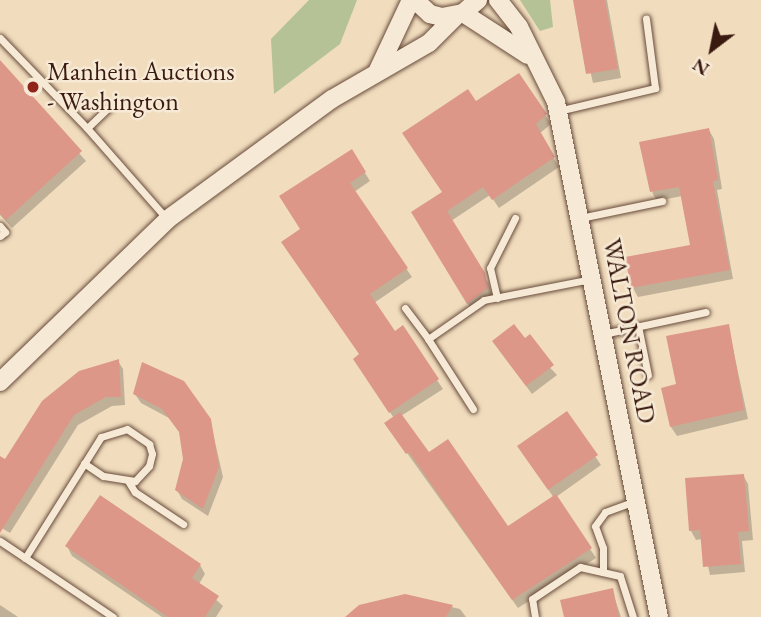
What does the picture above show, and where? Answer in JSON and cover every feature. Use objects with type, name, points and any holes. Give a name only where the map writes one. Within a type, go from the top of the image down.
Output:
[{"type":"street","name":"WALTON ROAD","points":[[413,0],[430,14],[459,15],[507,37],[534,60]]},
{"type":"street","points":[[378,71],[413,0]]},
{"type":"street","points":[[0,382],[168,219],[263,146],[378,71],[398,64],[429,43],[478,0]]},
{"type":"street","name":"WALTON ROAD","points":[[498,0],[519,27],[557,111],[659,617]]},
{"type":"lane","points":[[557,111],[655,88],[646,19]]},
{"type":"lane","points":[[0,38],[87,128],[168,219]]},
{"type":"lane","points":[[87,128],[108,107]]},
{"type":"lane","points":[[579,218],[662,201]]},
{"type":"lane","points":[[497,298],[490,268],[515,218]]},
{"type":"lane","points":[[0,226],[5,232],[0,236]]},
{"type":"lane","points":[[428,339],[484,300],[591,279]]},
{"type":"lane","points":[[405,308],[473,408]]},
{"type":"lane","points":[[602,334],[706,312]]},
{"type":"lane","points":[[638,327],[648,375]]},
{"type":"lane","points":[[25,558],[101,437],[127,429],[149,444],[152,454],[143,475],[128,481],[103,476],[85,463]]},
{"type":"lane","points":[[128,481],[135,492],[183,524]]},
{"type":"lane","points":[[603,572],[603,548],[595,526],[605,512],[636,501]]},
{"type":"lane","points":[[0,541],[113,617]]},
{"type":"lane","points":[[535,617],[532,599],[580,567],[620,576],[633,617]]},
{"type":"green space","points":[[309,0],[357,0],[340,44],[274,94],[271,39]]},
{"type":"green space","points":[[520,0],[550,0],[553,27],[540,31]]},
{"type":"building","points":[[573,0],[605,0],[618,69],[586,74]]},
{"type":"building","name":"Manhein Auctions - Washington","points":[[0,60],[82,151],[6,220],[0,214]]},
{"type":"building","points":[[519,73],[547,114],[536,124],[555,157],[492,200],[483,187],[447,211],[485,273],[488,288],[467,304],[411,212],[442,192],[402,133],[468,89],[476,101]]},
{"type":"building","points":[[709,128],[718,180],[713,181],[730,270],[631,288],[625,257],[690,245],[679,187],[650,192],[639,142]]},
{"type":"building","points":[[352,149],[366,172],[350,183],[408,268],[370,294],[395,331],[403,325],[439,379],[389,413],[353,359],[359,354],[281,242],[300,229],[279,196]]},
{"type":"building","points":[[514,324],[525,338],[530,334],[554,365],[526,386],[492,341]]},
{"type":"building","points":[[729,324],[744,410],[670,427],[661,388],[676,384],[666,336]]},
{"type":"building","points":[[119,359],[121,397],[106,397],[74,415],[0,533],[0,456],[5,459],[42,401],[79,371]]},
{"type":"building","points":[[142,362],[184,381],[211,419],[219,467],[203,509],[175,490],[183,459],[179,432],[162,409],[133,394]]},
{"type":"building","points":[[567,411],[598,455],[548,490],[517,446]]},
{"type":"building","points":[[400,412],[429,452],[448,439],[508,526],[556,494],[592,548],[512,600],[409,452],[406,454],[384,423]]},
{"type":"building","points":[[744,474],[749,531],[738,532],[741,564],[703,567],[700,530],[689,531],[685,478]]},
{"type":"building","points":[[100,495],[201,564],[192,578],[219,596],[205,617],[168,617],[65,546]]},
{"type":"building","points":[[613,588],[619,617],[564,617],[560,600]]},
{"type":"building","points":[[405,594],[453,605],[446,617],[345,617],[359,605]]},
{"type":"place","name":"Manhein Auctions - Washington","points":[[33,87]]}]
